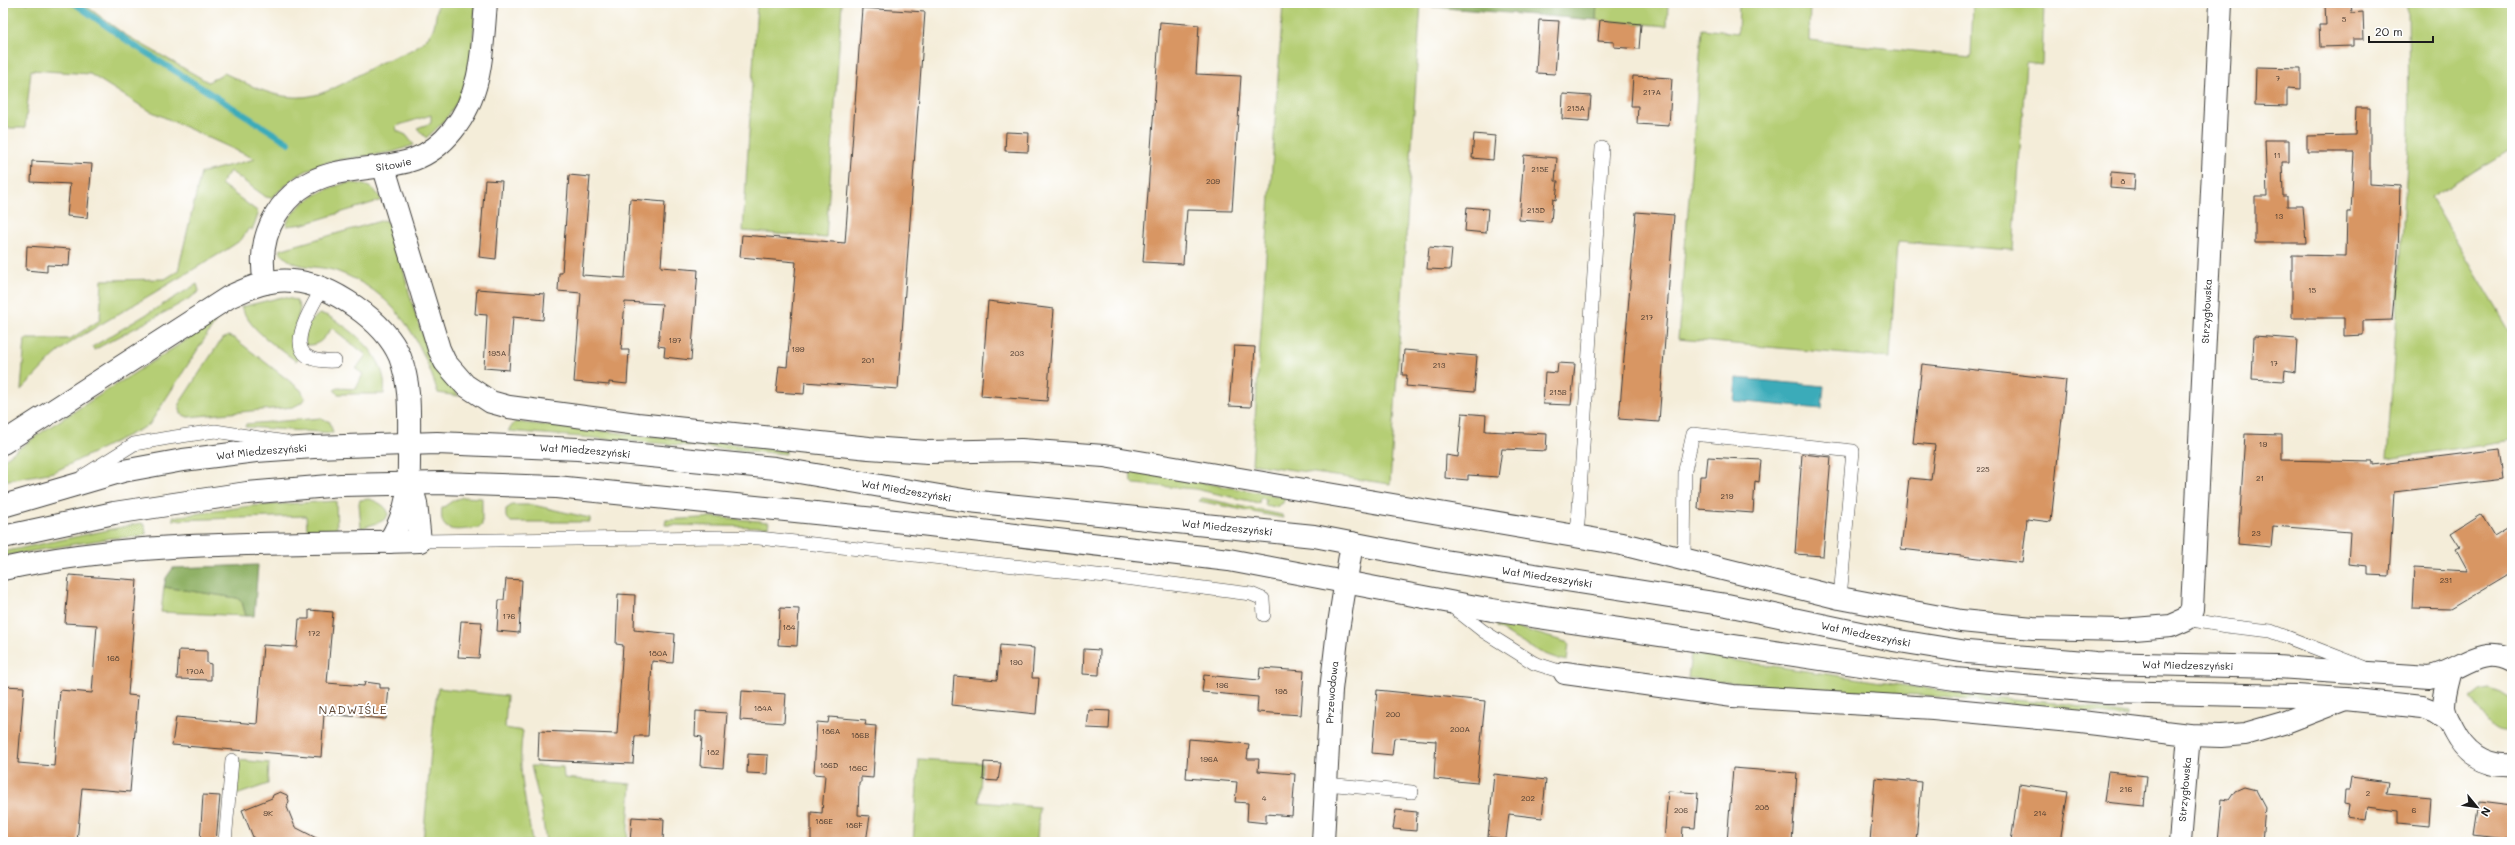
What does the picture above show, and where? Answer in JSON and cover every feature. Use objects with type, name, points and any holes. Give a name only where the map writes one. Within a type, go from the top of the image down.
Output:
[{"type":"street","name":"Sitowie","points":[[265,283],[261,264],[265,236],[276,215],[292,195],[310,183],[330,175],[352,170],[384,168],[412,161],[433,149],[452,131],[467,110],[477,85],[486,3]]},
{"type":"street","name":"Strzygłowska","points":[[2187,619],[2192,609],[2193,596],[2221,3]]},
{"type":"street","points":[[384,168],[442,355],[465,385],[494,403],[637,424],[869,448],[928,452],[1021,450],[1104,456],[1574,536],[1684,559],[1840,598],[1961,621],[2033,628],[2122,630],[2171,626],[2187,619]]},
{"type":"street","points":[[3,443],[229,297],[265,283],[293,280],[321,290],[360,309],[377,324],[393,344],[400,358],[410,400],[410,484],[402,521],[389,542]]},
{"type":"street","name":"Wał Miedzeszyński","points":[[3,506],[105,475],[161,463],[256,451],[409,443],[556,448],[742,464],[795,471],[969,501],[1264,530],[1352,543],[1453,562],[1727,605],[1899,642],[1967,652],[2096,663],[2254,666],[2430,677],[2451,670],[2464,662],[2479,657],[2499,656],[2512,660]]},
{"type":"street","points":[[3,569],[54,558],[165,546],[243,543],[420,541],[416,503],[410,484]]},
{"type":"street","points":[[3,537],[114,513],[198,499],[340,485],[485,484],[556,487],[720,502],[1158,550],[1255,564],[1447,602],[1915,673],[2008,684],[2106,692],[2296,696],[2345,699],[2422,707],[2435,712],[2447,720]]},
{"type":"street","name":"Przewodowa","points":[[1323,842],[1330,697],[1352,543]]},
{"type":"street","points":[[2451,670],[2445,701],[2447,720],[2460,742],[2477,757],[2490,764],[2512,765]]},
{"type":"street","points":[[1565,673],[1733,696],[1933,708],[2081,722],[2189,736],[2245,734],[2282,723],[2345,699]]},
{"type":"street","name":"Strzygłowska","points":[[2180,842],[2189,736]]},
{"type":"lane","points":[[1574,536],[1578,523],[1602,148]]},
{"type":"lane","points":[[321,290],[305,320],[299,342],[300,349],[306,356],[315,360],[335,361]]},
{"type":"lane","points":[[1684,559],[1685,470],[1692,434],[1853,451],[1840,598]]},
{"type":"lane","points":[[420,541],[722,537],[759,538],[1133,579],[1252,594],[1264,599],[1264,615]]},
{"type":"lane","points":[[1447,602],[1483,631],[1534,663],[1565,673]]},
{"type":"lane","points":[[2187,619],[2226,626],[2272,631],[2376,673]]},
{"type":"lane","points":[[225,842],[232,760]]},
{"type":"lane","points":[[1326,784],[1412,792]]},
{"type":"green space","points":[[3,3],[82,3],[124,34],[208,82],[224,73],[266,92],[284,96],[304,97],[335,88],[374,66],[405,53],[419,45],[433,30],[438,3],[476,3],[473,43],[466,78],[461,94],[453,109],[441,124],[426,138],[417,128],[431,123],[431,115],[396,126],[397,131],[406,135],[414,145],[393,152],[332,161],[317,165],[297,176],[271,198],[266,197],[230,171],[221,184],[257,211],[258,215],[252,230],[249,228],[241,240],[226,250],[71,342],[54,356],[21,390],[25,339],[70,339],[100,320],[102,280],[165,279],[178,271],[201,173],[255,159],[146,109],[90,74],[31,70],[25,128],[3,128]]},
{"type":"green space","points":[[757,3],[842,3],[826,238],[743,231]]},
{"type":"green space","points":[[1283,3],[1421,3],[1390,484],[1252,464]]},
{"type":"green space","points":[[1421,3],[1597,3],[1596,20],[1420,6]]},
{"type":"green space","points":[[1597,3],[1668,3],[1667,26],[1596,20]]},
{"type":"green space","points":[[1739,3],[1810,3],[1809,40],[1971,57],[1973,3],[2044,3],[2042,65],[2026,63],[2013,250],[1897,242],[1890,358],[1678,339],[1702,29],[1738,33]]},
{"type":"green space","points":[[2408,3],[2512,3],[2512,148],[2431,198],[2512,334],[2512,440],[2387,459],[2409,135]]},
{"type":"green space","points":[[347,183],[368,186],[379,195],[382,200],[304,224],[286,226],[295,210],[311,198],[338,185]]},
{"type":"green space","points":[[384,220],[392,225],[409,292],[424,337],[433,358],[445,378],[459,396],[438,393],[423,353],[413,335],[389,304],[374,291],[357,280],[336,271],[304,266],[290,261],[284,257],[279,250]]},
{"type":"green space","points":[[197,284],[199,291],[183,302],[94,350],[92,347]]},
{"type":"green space","points":[[282,297],[296,300],[300,307],[293,339],[296,351],[300,357],[296,361],[258,331],[251,324],[241,307]]},
{"type":"green space","points":[[319,314],[328,316],[341,324],[366,345],[373,354],[382,373],[384,394],[338,394],[334,390],[338,388],[356,389],[363,374],[356,369],[366,355],[332,328],[318,343],[305,345],[306,326]]},
{"type":"green space","points":[[216,321],[149,425],[54,472],[3,481],[3,460],[45,430]]},
{"type":"green space","points":[[228,336],[234,338],[301,390],[305,398],[301,403],[293,407],[188,417],[181,414],[179,404],[221,340]]},
{"type":"green space","points":[[321,418],[330,422],[333,433],[245,427],[246,424]]},
{"type":"green space","points":[[515,422],[786,450],[786,454],[508,431]]},
{"type":"green space","points":[[1130,470],[1285,497],[1283,503],[1276,507],[1265,505],[1266,499],[1260,498],[1259,503],[1195,489],[1134,484],[1131,481]]},
{"type":"green space","points":[[463,497],[482,498],[482,525],[479,528],[458,530],[447,527],[443,524],[442,508],[454,500]]},
{"type":"green space","points":[[1202,498],[1282,515],[1283,518],[1199,501]]},
{"type":"green space","points":[[369,499],[385,507],[388,514],[382,521],[361,528],[359,503],[360,500]]},
{"type":"green space","points":[[336,501],[337,531],[309,531],[307,529],[306,516],[173,520],[173,517],[250,506]]},
{"type":"green space","points":[[512,505],[533,505],[590,518],[590,522],[511,522],[506,517],[506,509]]},
{"type":"green space","points":[[715,517],[769,522],[768,527],[665,525],[666,520]]},
{"type":"green space","points":[[141,523],[145,525],[146,534],[140,537],[112,538],[3,556],[3,552]]},
{"type":"green space","points":[[258,565],[254,616],[246,616],[242,602],[237,598],[164,587],[166,578],[173,568]]},
{"type":"green space","points":[[164,587],[237,598],[242,602],[246,616],[161,612]]},
{"type":"green space","points":[[1497,625],[1519,628],[1569,643],[1567,661],[1548,655],[1522,643],[1505,633],[1497,627]]},
{"type":"green space","points":[[1691,654],[1915,687],[1991,697],[2067,704],[2127,714],[2127,717],[1921,695],[1794,689],[1688,678]]},
{"type":"green space","points":[[438,688],[507,696],[505,728],[523,731],[521,745],[521,773],[532,842],[423,842],[435,705]]},
{"type":"green space","points":[[2490,689],[2501,693],[2512,700],[2512,731],[2497,731],[2492,727],[2487,722],[2471,697],[2479,691]]},
{"type":"green space","points":[[919,759],[982,763],[979,802],[1039,807],[1037,842],[913,842]]},
{"type":"green space","points":[[238,760],[269,763],[268,784],[236,795]]},
{"type":"green space","points":[[531,766],[563,767],[564,778],[631,784],[627,842],[546,842],[541,807]]},
{"type":"water","points":[[1736,378],[1824,386],[1822,409],[1734,401]]},
{"type":"building","points":[[2351,3],[2352,13],[2363,12],[2364,39],[2353,39],[2353,46],[2320,47],[2319,25],[2326,25],[2325,4]]},
{"type":"building","points":[[862,8],[925,12],[898,389],[805,382],[804,394],[776,392],[779,366],[787,367],[796,262],[740,257],[742,235],[845,243]]},
{"type":"building","points":[[1539,20],[1559,21],[1555,74],[1536,73]]},
{"type":"building","points":[[1600,20],[1641,24],[1639,49],[1614,47],[1614,42],[1598,41]]},
{"type":"building","points":[[1160,22],[1199,25],[1196,74],[1241,76],[1232,211],[1187,210],[1183,264],[1143,262]]},
{"type":"building","points":[[2256,67],[2301,68],[2301,89],[2287,88],[2287,106],[2255,105]]},
{"type":"building","points":[[1633,76],[1672,78],[1669,126],[1637,124],[1638,106],[1631,106]]},
{"type":"building","points":[[1563,94],[1591,96],[1589,121],[1562,119]]},
{"type":"building","points":[[2356,108],[2370,108],[2370,184],[2400,186],[2398,254],[2392,320],[2363,321],[2363,335],[2344,336],[2344,318],[2292,318],[2292,255],[2346,256],[2347,212],[2351,212],[2354,152],[2307,152],[2307,136],[2355,135]]},
{"type":"building","points":[[1006,132],[1029,133],[1028,152],[1005,151]]},
{"type":"building","points":[[1474,134],[1495,136],[1493,160],[1472,158]]},
{"type":"building","points":[[2265,140],[2289,140],[2289,162],[2282,162],[2283,196],[2287,196],[2287,206],[2303,206],[2306,243],[2255,243],[2255,196],[2267,196]]},
{"type":"building","points":[[1524,155],[1557,158],[1555,181],[1558,181],[1556,200],[1553,199],[1551,222],[1519,220]]},
{"type":"building","points":[[32,161],[92,164],[87,218],[67,216],[70,184],[31,182]]},
{"type":"building","points":[[2111,172],[2135,174],[2134,190],[2110,188]]},
{"type":"building","points":[[569,175],[590,177],[582,275],[625,278],[630,199],[665,202],[661,267],[698,270],[691,360],[664,357],[665,347],[658,346],[662,304],[625,302],[621,350],[629,350],[627,384],[609,382],[609,385],[574,382],[581,293],[558,291],[559,273],[562,273]]},
{"type":"building","points":[[485,180],[502,181],[496,259],[479,257]]},
{"type":"building","points":[[1467,207],[1488,209],[1486,233],[1465,231]]},
{"type":"building","points":[[1636,212],[1674,215],[1659,422],[1619,419]]},
{"type":"building","points":[[27,246],[70,249],[69,266],[47,265],[47,272],[26,270]]},
{"type":"building","points":[[1429,247],[1452,249],[1450,270],[1427,269]]},
{"type":"building","points":[[477,289],[545,294],[543,320],[513,317],[509,370],[484,368],[487,315],[475,314]]},
{"type":"building","points":[[988,301],[1054,309],[1047,401],[981,396]]},
{"type":"building","points":[[2254,336],[2297,339],[2295,372],[2285,370],[2284,381],[2252,379]]},
{"type":"building","points":[[1234,346],[1255,347],[1251,407],[1229,406]]},
{"type":"building","points":[[1404,350],[1477,356],[1474,392],[1406,386],[1407,375],[1402,375]]},
{"type":"building","points":[[1558,363],[1575,364],[1571,405],[1543,404],[1545,372],[1557,373]]},
{"type":"building","points":[[1922,364],[2066,380],[2051,522],[2027,519],[2022,563],[1901,549],[1909,478],[1931,480],[1935,445],[1913,443]]},
{"type":"building","points":[[1462,413],[1486,415],[1485,431],[1547,434],[1546,451],[1502,449],[1498,477],[1468,475],[1468,480],[1445,478],[1446,455],[1458,457]]},
{"type":"building","points":[[2245,434],[2282,435],[2282,460],[2373,462],[2373,465],[2500,449],[2504,479],[2394,492],[2389,576],[2368,575],[2368,566],[2348,564],[2350,532],[2273,526],[2271,547],[2238,544]]},
{"type":"building","points":[[1802,454],[1831,457],[1823,556],[1795,554]]},
{"type":"building","points":[[1708,457],[1761,460],[1759,482],[1755,481],[1753,513],[1698,509],[1700,476],[1706,476]]},
{"type":"building","points":[[2481,514],[2494,536],[2512,525],[2512,572],[2450,609],[2412,608],[2414,568],[2468,571],[2456,549],[2460,547],[2451,533]]},
{"type":"building","points":[[69,575],[137,580],[128,695],[138,696],[130,792],[82,788],[77,842],[3,842],[3,686],[24,687],[18,763],[54,766],[60,690],[92,693],[97,625],[65,623]]},
{"type":"building","points":[[506,579],[522,580],[519,633],[497,631],[499,600],[504,600]]},
{"type":"building","points":[[618,594],[635,595],[634,630],[675,634],[673,663],[652,661],[648,736],[635,736],[633,764],[538,760],[539,731],[617,734],[623,645],[616,644]]},
{"type":"building","points":[[780,608],[799,609],[797,646],[778,645]]},
{"type":"building","points":[[309,610],[333,612],[327,683],[364,686],[365,682],[380,684],[380,688],[389,688],[386,719],[324,714],[321,757],[172,745],[176,717],[257,724],[263,645],[297,647],[299,619],[309,619]]},
{"type":"building","points":[[461,621],[482,622],[479,658],[458,657]]},
{"type":"building","points":[[1000,645],[1034,648],[1032,678],[1039,678],[1036,714],[952,705],[954,676],[997,680]]},
{"type":"building","points":[[1084,649],[1100,650],[1099,675],[1083,674]]},
{"type":"building","points":[[179,650],[207,651],[207,663],[211,664],[211,680],[177,679]]},
{"type":"building","points":[[1260,668],[1304,671],[1301,715],[1257,712],[1258,697],[1202,692],[1204,675],[1259,680]]},
{"type":"building","points":[[1377,690],[1485,701],[1477,783],[1434,779],[1436,741],[1394,738],[1392,755],[1372,753]]},
{"type":"building","points":[[742,691],[786,694],[784,723],[740,720]]},
{"type":"building","points":[[1089,710],[1110,711],[1109,729],[1087,728]]},
{"type":"building","points":[[696,711],[727,713],[723,768],[700,766],[702,737],[695,736]]},
{"type":"building","points":[[829,717],[866,720],[865,725],[876,726],[873,778],[861,777],[861,782],[859,782],[858,815],[870,816],[866,842],[811,842],[811,812],[822,813],[825,775],[814,774],[817,722],[828,723]]},
{"type":"building","points":[[1189,739],[1249,744],[1247,759],[1259,759],[1258,771],[1295,774],[1292,816],[1266,814],[1266,823],[1247,821],[1248,803],[1235,802],[1237,782],[1186,778]]},
{"type":"building","points":[[748,754],[768,755],[767,774],[747,773]]},
{"type":"building","points":[[984,762],[1001,763],[998,781],[983,780]]},
{"type":"building","points":[[1733,768],[1797,773],[1792,842],[1727,842]]},
{"type":"building","points":[[2108,772],[2147,776],[2144,806],[2104,802]]},
{"type":"building","points":[[1494,774],[1546,780],[1542,818],[1509,814],[1506,839],[1488,837]]},
{"type":"building","points":[[2351,777],[2388,782],[2386,793],[2431,797],[2429,826],[2398,823],[2398,811],[2368,807],[2366,820],[2347,817],[2349,805],[2344,804],[2345,790],[2349,790]]},
{"type":"building","points":[[1875,778],[1921,782],[1916,842],[1870,842]]},
{"type":"building","points":[[2019,784],[2068,791],[2060,842],[2011,842]]},
{"type":"building","points":[[2244,787],[2256,790],[2265,807],[2262,842],[2218,842],[2222,799],[2229,800],[2235,791]]},
{"type":"building","points":[[1668,791],[1698,793],[1695,828],[1683,827],[1682,842],[1664,842]]},
{"type":"building","points":[[280,792],[287,795],[289,801],[287,807],[295,827],[324,842],[255,842],[242,810],[272,798],[273,795]]},
{"type":"building","points":[[203,795],[220,796],[216,842],[200,842]]},
{"type":"building","points":[[2479,802],[2512,806],[2512,840],[2474,835]]},
{"type":"building","points":[[1396,810],[1417,812],[1416,831],[1393,829]]},
{"type":"building","points":[[632,817],[664,819],[663,842],[630,842]]},
{"type":"waterway","points":[[74,3],[129,42],[289,143]]},
{"type":"district","name":"NADWIŚLE","points":[[353,709]]}]
